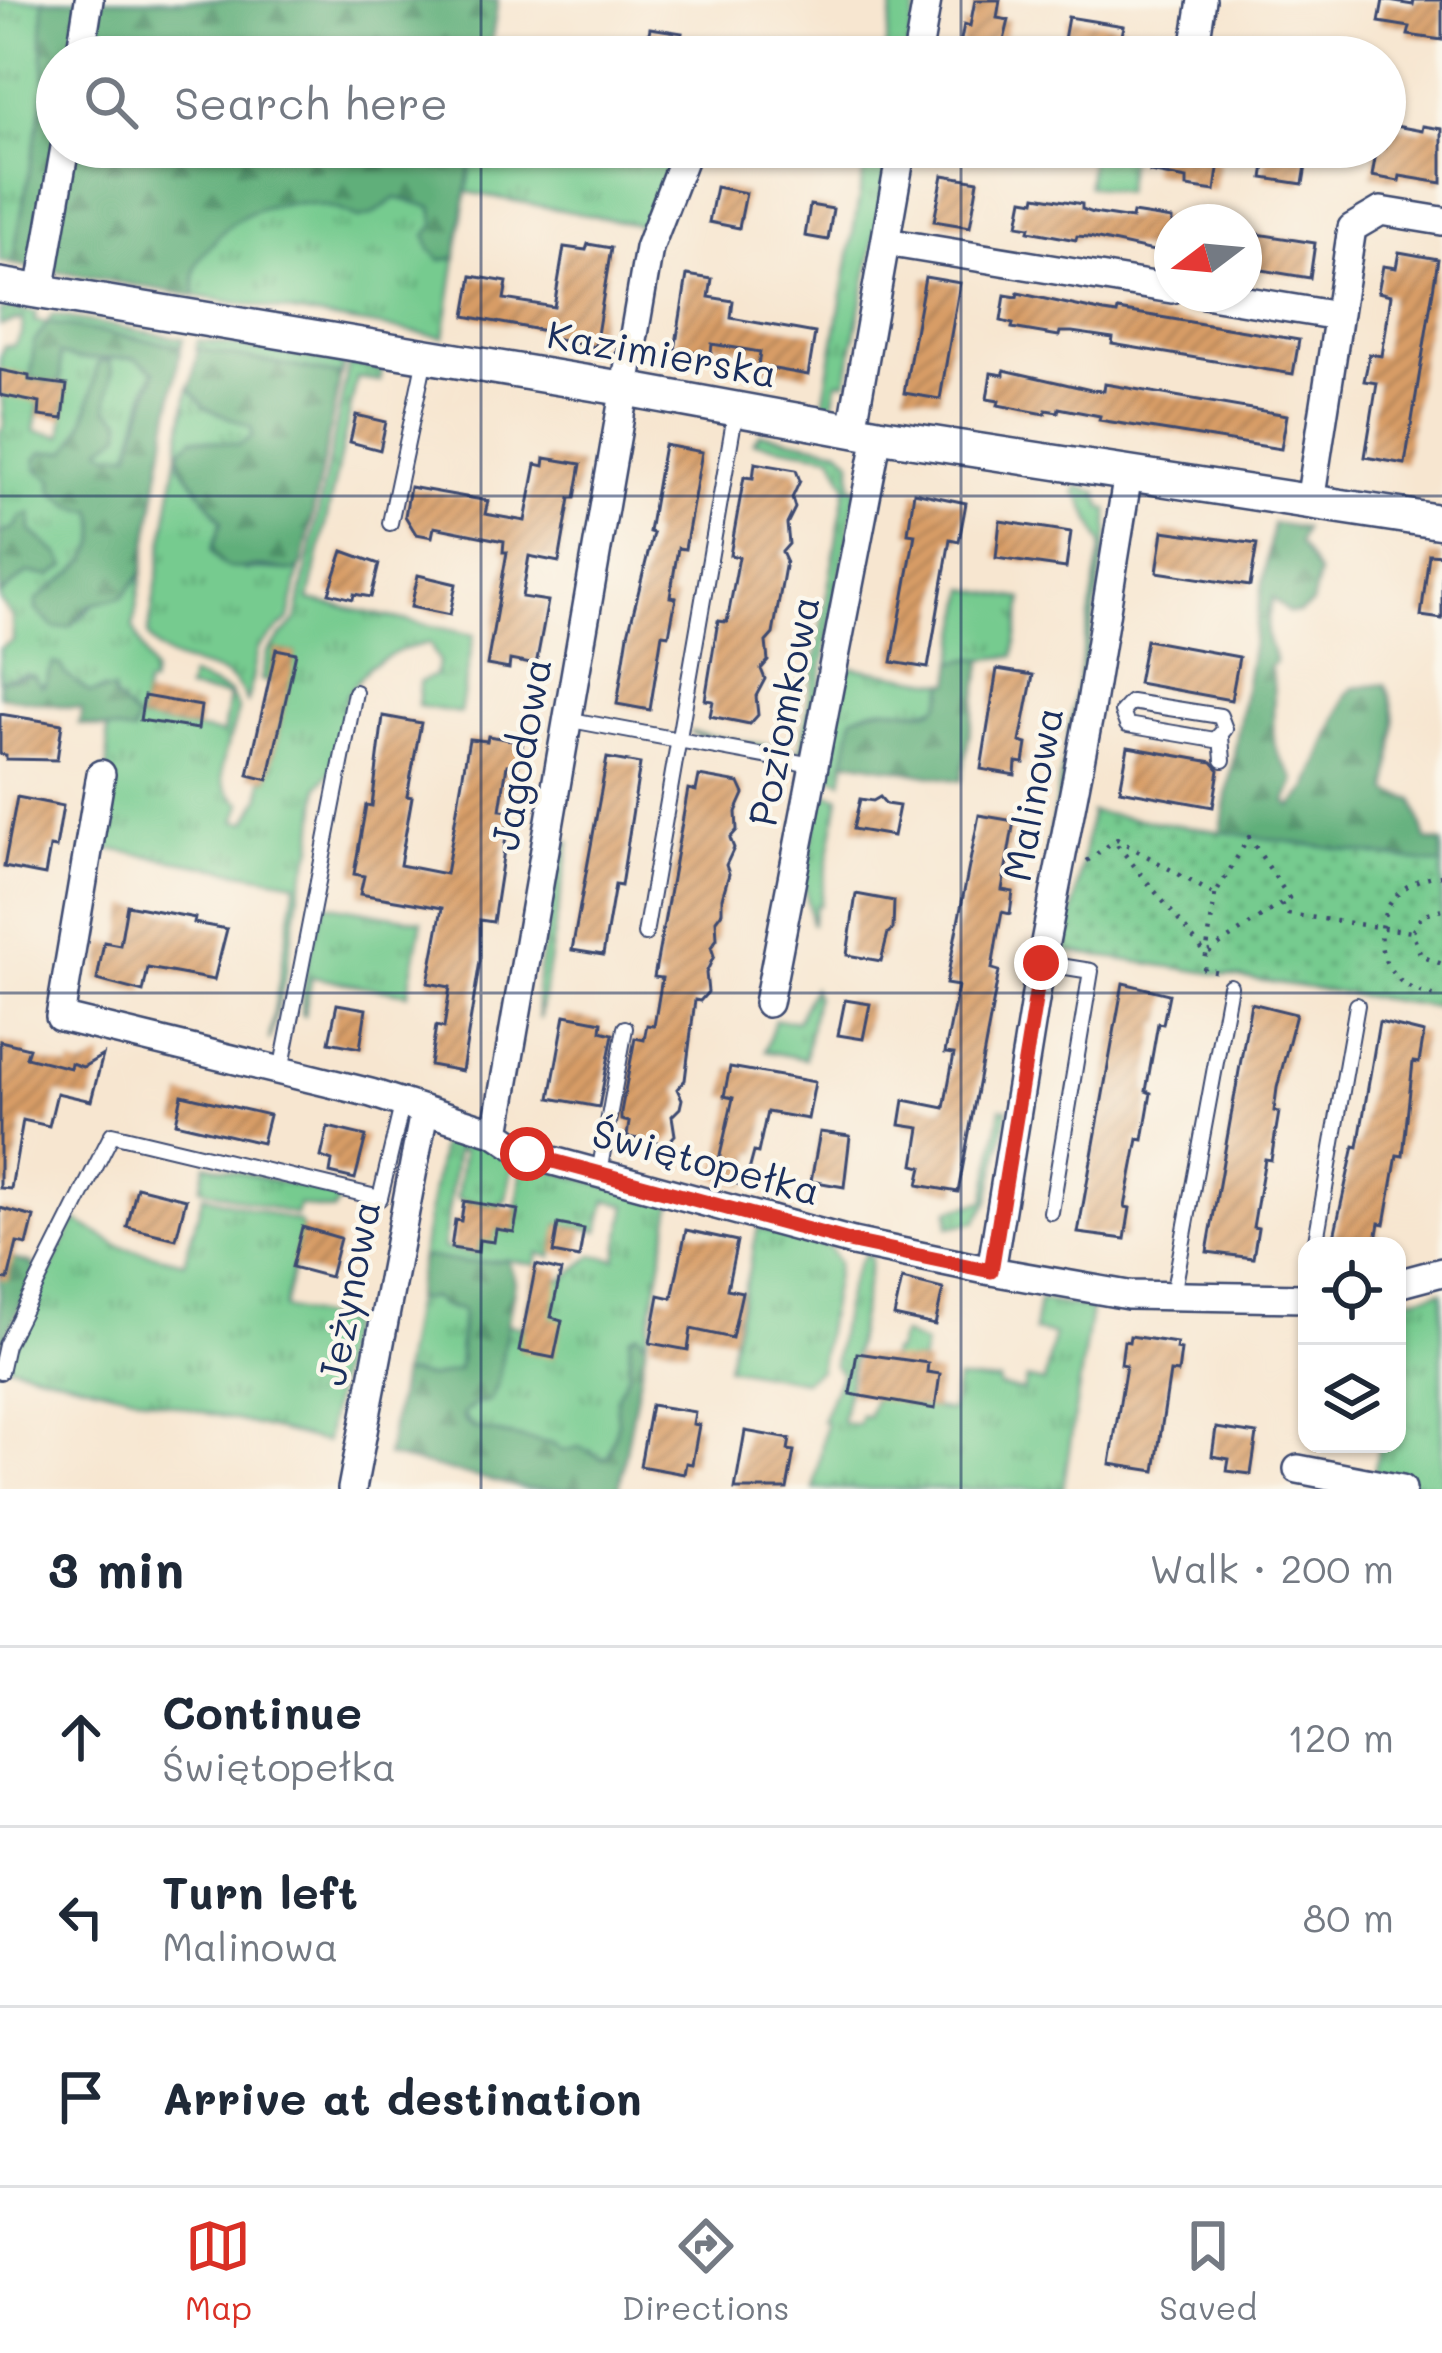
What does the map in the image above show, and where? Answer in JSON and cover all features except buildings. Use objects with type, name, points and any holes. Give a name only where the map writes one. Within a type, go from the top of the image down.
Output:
[{"type":"street","points":[[83,36],[89,0]]},
{"type":"street","points":[[921,36],[927,0]]},
{"type":"street","points":[[1196,36],[1202,0]]},
{"type":"street","points":[[40,292],[61,168]]},
{"type":"street","name":"Jagodowa","points":[[496,1133],[649,248],[680,168]]},
{"type":"street","name":"Poziomkowa","points":[[768,1003],[865,433],[898,168]]},
{"type":"street","points":[[1310,502],[1352,228],[1381,211],[1442,221]]},
{"type":"street","points":[[886,242],[1154,286]]},
{"type":"street","name":"Kazimierska","points":[[0,285],[865,433],[1442,522]]},
{"type":"street","points":[[1262,304],[1338,316]]},
{"type":"street","name":"Malinowa","points":[[991,1271],[1128,474]]},
{"type":"street","name":"Świętopełka","points":[[100,774],[60,1016],[413,1108],[496,1133],[527,1154],[853,1242],[1103,1292],[1298,1296]]},
{"type":"street","name":"Jeżynowa","points":[[352,1489],[413,1108]]},
{"type":"street","points":[[1406,1282],[1442,1273]]},
{"type":"street","points":[[1298,1469],[1402,1489]]},
{"type":"lane","points":[[390,523],[426,356]]},
{"type":"lane","points":[[645,934],[736,409]]},
{"type":"lane","points":[[280,1071],[355,692]]},
{"type":"lane","points":[[1126,725],[1122,712],[1131,702],[1220,716],[1225,729],[1223,760]]},
{"type":"lane","points":[[1089,715],[1215,740],[1221,737]]},
{"type":"lane","points":[[566,719],[812,765]]},
{"type":"lane","points":[[1041,963],[1091,971],[1051,1212]]},
{"type":"lane","points":[[1173,1295],[1230,986]]},
{"type":"lane","points":[[1317,1237],[1357,1005]]},
{"type":"lane","points":[[599,1173],[625,1028]]},
{"type":"lane","points":[[0,1372],[6,1346],[112,1134],[380,1198],[413,1108]]},
{"type":"path","points":[[1206,953],[1289,898],[1249,837],[1215,895],[1206,953],[1204,969],[1238,975],[1237,983],[1230,986]]},
{"type":"path","points":[[1061,856],[1088,861],[1117,839],[1215,895]]},
{"type":"path","points":[[1114,842],[1206,953]]},
{"type":"path","points":[[1442,875],[1415,881],[1397,894],[1381,928],[1381,946],[1393,973],[1417,992],[1442,996]]},
{"type":"path","points":[[1281,904],[1288,914],[1412,932]]},
{"type":"path","points":[[1442,909],[1421,916],[1412,932],[1420,956],[1442,964]]},
{"type":"green space","points":[[0,0],[63,0],[56,36],[36,36],[36,140],[12,264],[0,261]]},
{"type":"green space","points":[[43,0],[498,0],[492,36],[42,36]]},
{"type":"green space","points":[[894,0],[917,0],[911,36],[888,36]]},
{"type":"green space","points":[[36,137],[36,168],[471,168],[456,258],[440,260],[430,249],[426,235],[435,224],[432,207],[396,198],[358,218],[300,203],[280,204],[242,217],[198,261],[195,296],[12,264]]},
{"type":"green space","points":[[471,168],[670,168],[645,230],[638,231],[640,225],[467,192]]},
{"type":"green space","points":[[864,168],[888,168],[846,382],[838,381],[833,403],[823,404]]},
{"type":"green space","points":[[1089,168],[1128,168],[1124,192],[1088,186]]},
{"type":"green space","points":[[396,198],[432,207],[440,260],[456,258],[444,337],[195,296],[198,261],[242,217],[280,204],[300,203],[358,218]]},
{"type":"green space","points":[[0,310],[36,313],[34,321],[47,323],[52,315],[183,339],[181,346],[48,323],[33,348],[42,382],[34,431],[62,436],[66,385],[57,384],[61,378],[59,353],[77,359],[135,358],[155,371],[130,453],[108,454],[102,447],[121,433],[121,420],[108,409],[106,392],[113,371],[97,365],[75,441],[36,468],[53,479],[52,491],[72,506],[93,510],[97,523],[88,557],[48,590],[79,619],[97,601],[122,597],[142,574],[133,627],[153,673],[140,720],[223,734],[229,696],[187,690],[190,676],[229,692],[238,709],[222,773],[230,794],[242,803],[236,821],[247,822],[261,797],[262,779],[268,779],[295,653],[276,650],[268,682],[261,680],[267,652],[296,620],[349,364],[382,370],[380,381],[357,378],[309,600],[474,635],[460,713],[418,706],[420,682],[435,675],[439,661],[429,643],[401,650],[368,667],[346,696],[333,769],[319,785],[313,847],[300,888],[269,1041],[296,882],[104,848],[78,993],[108,767],[107,729],[79,724],[83,710],[114,697],[104,689],[90,693],[65,674],[48,673],[41,686],[27,674],[0,680],[0,648],[13,641],[12,617],[0,595],[27,573],[44,575],[60,555],[27,532],[0,534],[0,432],[4,427],[0,360],[4,346],[13,346],[22,333],[23,319],[0,325]]},
{"type":"green space","points":[[48,323],[181,346],[142,574],[122,597],[89,605],[70,627],[55,628],[36,610],[36,601],[91,554],[97,527],[93,510],[76,507],[52,491],[53,479],[40,472],[35,460],[42,452],[67,451],[74,442],[88,411],[97,365],[103,360],[111,368],[108,409],[122,420],[121,434],[102,447],[108,454],[130,453],[155,371],[135,358],[77,359],[60,354],[57,384],[36,380],[31,375],[34,342]]},
{"type":"green space","points":[[198,340],[344,364],[341,375],[196,349]]},
{"type":"green space","points":[[198,349],[341,375],[302,566],[296,571],[229,568],[212,550],[222,521],[181,465],[179,451],[193,438],[239,445],[252,437],[251,427],[206,408],[190,389]]},
{"type":"green space","points":[[189,385],[251,427],[252,437],[239,445],[193,438],[181,465],[222,522],[212,550],[247,571],[300,568],[289,619],[258,649],[247,704],[228,677],[171,658],[148,635]]},
{"type":"green space","points":[[760,433],[840,449],[851,460],[851,487],[857,488],[807,750],[797,753],[748,748],[690,732],[800,751],[846,485],[832,455],[753,442]]},
{"type":"green space","points":[[1077,486],[1098,493],[1102,508],[1108,509],[1108,533],[1052,852],[1047,852],[1102,544],[1075,494]]},
{"type":"green space","points":[[31,514],[31,531],[66,566],[51,576],[27,573],[0,595],[0,534]]},
{"type":"green space","points":[[1273,523],[1304,528],[1299,543],[1319,574],[1312,604],[1299,613],[1288,613],[1273,598],[1268,621],[1275,662],[1270,667],[1275,746],[1295,781],[1286,802],[1292,807],[1308,788],[1346,695],[1353,688],[1385,684],[1395,726],[1389,792],[1414,800],[1426,840],[1442,843],[1442,865],[1221,832]]},
{"type":"green space","points":[[967,589],[1023,599],[1014,656],[954,662]]},
{"type":"green space","points":[[983,659],[961,781],[845,760],[853,717],[879,708],[932,709],[939,705],[945,683],[951,683],[954,662]]},
{"type":"green space","points":[[53,663],[90,693],[113,690],[137,720],[133,733],[79,724],[82,709],[0,696],[0,680],[33,675],[45,685]]},
{"type":"green space","points":[[849,667],[945,683],[941,704],[933,708],[879,708],[853,717],[842,781],[826,774],[821,757],[836,752],[836,720]]},
{"type":"green space","points":[[820,796],[839,797],[820,905],[816,905],[812,925],[804,882]]},
{"type":"green space","points":[[1091,812],[1442,865],[1442,1008],[1066,951]]},
{"type":"green space","points":[[561,840],[570,842],[539,1020],[536,989]]},
{"type":"green space","points":[[325,904],[422,921],[408,994],[312,977],[304,1016],[301,1014],[308,959]]},
{"type":"green space","points":[[813,988],[816,996],[805,1059],[765,1051],[775,1020],[797,1021]]},
{"type":"green space","points":[[1001,1108],[1008,1109],[989,1201],[976,1222],[949,1227],[949,1210],[985,1201]]},
{"type":"green space","points":[[479,1144],[517,1161],[672,1204],[646,1343],[642,1336],[630,1337],[629,1372],[616,1398],[618,1422],[608,1457],[473,1428],[463,1414],[492,1374],[507,1325],[523,1327],[535,1273],[563,1280],[593,1255],[616,1259],[627,1205],[606,1200],[599,1231],[559,1224],[552,1257],[538,1253],[536,1265],[421,1258],[441,1145]],"holes":[[[457,1149],[463,1151],[457,1199],[499,1207],[500,1202],[505,1203],[513,1164],[522,1166],[514,1231],[496,1229],[479,1240],[477,1255],[443,1248]]]},
{"type":"green space","points":[[206,1164],[342,1197],[333,1211],[299,1205],[296,1215],[200,1188]]},
{"type":"green space","points":[[203,1195],[299,1222],[302,1227],[284,1308],[347,1323],[326,1442],[5,1364],[75,1220],[121,1247],[184,1262]]},
{"type":"green space","points":[[758,1228],[829,1247],[838,1263],[819,1370],[804,1381],[727,1367]]},
{"type":"green space","points":[[866,1253],[871,1258],[842,1422],[858,1425],[861,1415],[868,1417],[902,1334],[925,1345],[921,1362],[909,1361],[902,1403],[951,1411],[957,1380],[999,1381],[999,1387],[1023,1391],[1026,1379],[1044,1383],[1054,1335],[1034,1331],[1039,1300],[1091,1309],[1063,1489],[814,1489],[826,1422],[822,1421],[841,1374],[834,1365],[844,1306]]},
{"type":"green space","points":[[0,1256],[33,1264],[36,1274],[0,1348]]},
{"type":"green space","points":[[421,1258],[465,1263],[508,1260],[515,1281],[497,1386],[490,1401],[463,1414],[473,1428],[552,1444],[563,1451],[579,1447],[608,1457],[618,1422],[616,1398],[629,1372],[630,1337],[638,1333],[646,1343],[619,1489],[527,1489],[387,1456],[401,1375],[430,1378],[458,1370],[460,1362],[462,1310],[442,1306],[432,1298],[414,1300]]},
{"type":"green space","points":[[1442,1291],[1442,1489],[1374,1474],[1378,1453],[1406,1453],[1406,1299]]},
{"type":"green space","points":[[432,1298],[462,1310],[458,1370],[430,1378],[401,1375],[414,1300]]},
{"type":"route","points":[[527,1154],[853,1242],[991,1271],[1041,963]]}]
